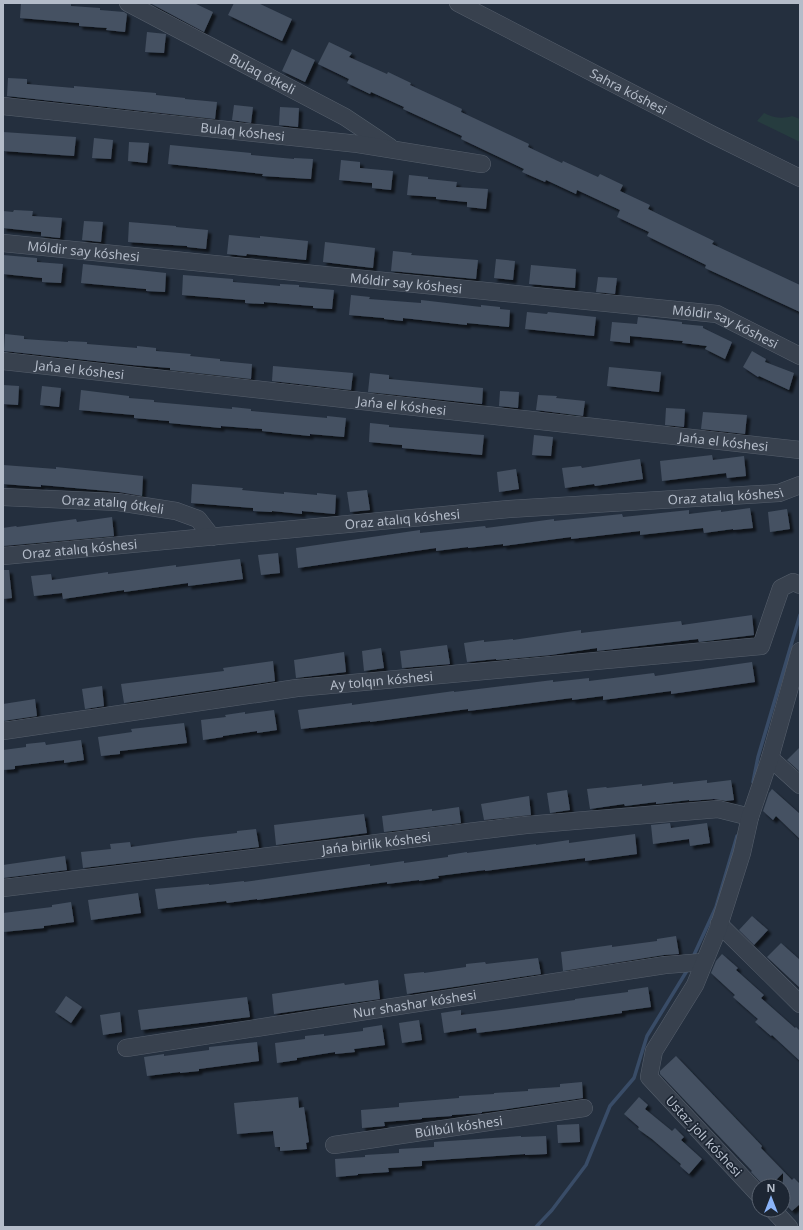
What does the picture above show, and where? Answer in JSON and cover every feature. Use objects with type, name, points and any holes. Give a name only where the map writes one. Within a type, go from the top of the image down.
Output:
[{"type":"street","name":"Bulaq ótkeli","points":[[128,3],[345,117],[395,150]]},
{"type":"street","name":"Sahra kóshesi","points":[[458,3],[713,135],[800,178]]},
{"type":"street","name":"Bulaq kóshesi","points":[[3,106],[358,144],[482,164]]},
{"type":"street","name":"Móldir say kóshesi","points":[[3,243],[717,314],[800,356]]},
{"type":"street","name":"Jańa el kóshesi","points":[[3,361],[800,450]]},
{"type":"street","name":"Oraz atalıq kóshesi","points":[[3,556],[509,509],[779,493],[800,485]]},
{"type":"street","name":"Oraz atalıq ótkeli","points":[[3,497],[118,502],[176,511],[198,519],[212,537]]},
{"type":"street","name":"Ay tolqın kóshesi","points":[[3,731],[297,688],[761,646],[780,588],[793,582],[800,585]]},
{"type":"street","points":[[704,962],[719,924],[742,853],[750,817],[770,758],[800,650]]},
{"type":"street","points":[[770,758],[800,785]]},
{"type":"street","name":"Jańa birlik kóshesi","points":[[3,888],[526,826],[718,809],[750,817]]},
{"type":"street","points":[[719,924],[800,1004]]},
{"type":"street","name":"Nur shashar kóshesi","points":[[126,1048],[665,965],[704,962]]},
{"type":"street","name":"Ustaz jolı kóshesi","points":[[704,962],[695,985],[654,1051],[649,1077],[751,1186]]},
{"type":"street","name":"Búlbúl kóshesi","points":[[334,1145],[584,1108]]},
{"type":"street","points":[[781,1218],[789,1227]]},
{"type":"green space","points":[[764,113],[778,118],[792,116],[800,119],[800,142],[757,121]]},
{"type":"building","points":[[21,3],[71,3],[71,6],[100,8],[100,10],[124,12],[127,14],[125,32],[106,30],[107,28],[79,26],[79,23],[20,18]]},
{"type":"building","points":[[150,3],[194,3],[213,12],[204,32]]},
{"type":"building","points":[[234,3],[258,3],[292,19],[282,41],[228,15]]},
{"type":"building","points":[[147,32],[166,34],[164,53],[145,52]]},
{"type":"building","points":[[329,42],[352,53],[349,57],[387,74],[388,72],[411,83],[410,85],[462,109],[461,112],[529,144],[528,147],[562,163],[563,161],[598,177],[600,174],[623,185],[620,191],[650,205],[648,209],[714,241],[712,244],[800,285],[800,312],[705,268],[706,265],[647,236],[649,232],[617,217],[620,210],[577,190],[576,194],[546,180],[545,182],[522,172],[524,169],[461,139],[462,136],[403,109],[404,107],[371,92],[370,94],[347,83],[349,79],[318,64]]},
{"type":"building","points":[[292,49],[315,60],[305,82],[282,71]]},
{"type":"building","points":[[8,78],[27,79],[27,84],[74,88],[74,86],[156,93],[156,95],[217,102],[215,119],[7,96]]},
{"type":"building","points":[[234,105],[253,107],[251,123],[232,120]]},
{"type":"building","points":[[280,107],[299,108],[298,127],[279,125]]},
{"type":"building","points":[[3,132],[76,137],[74,156],[3,151]]},
{"type":"building","points":[[94,138],[113,140],[111,159],[92,158]]},
{"type":"building","points":[[129,142],[149,143],[147,163],[128,161]]},
{"type":"building","points":[[170,145],[251,153],[251,155],[294,159],[313,159],[311,179],[262,176],[263,174],[168,164]]},
{"type":"building","points":[[341,160],[360,162],[360,168],[393,171],[391,190],[372,188],[372,183],[339,180]]},
{"type":"building","points":[[409,175],[428,177],[428,179],[457,182],[456,187],[488,189],[486,209],[467,207],[467,202],[436,199],[436,197],[407,195]]},
{"type":"building","points":[[14,210],[33,211],[32,216],[62,218],[60,238],[41,236],[41,232],[3,228],[3,211],[13,212]]},
{"type":"building","points":[[84,221],[103,222],[101,242],[82,240]]},
{"type":"building","points":[[129,222],[208,230],[206,249],[187,246],[128,242]]},
{"type":"building","points":[[229,235],[260,238],[260,236],[308,241],[306,260],[247,254],[246,256],[227,254]]},
{"type":"building","points":[[325,242],[375,248],[373,268],[323,262]]},
{"type":"building","points":[[393,251],[412,253],[411,255],[478,260],[476,279],[391,271]]},
{"type":"building","points":[[3,255],[37,258],[37,262],[63,264],[61,283],[42,282],[42,278],[3,274]]},
{"type":"building","points":[[496,259],[515,261],[513,280],[494,278]]},
{"type":"building","points":[[83,264],[166,273],[165,292],[81,283]]},
{"type":"building","points":[[531,265],[576,269],[575,288],[529,284]]},
{"type":"building","points":[[183,275],[233,279],[233,282],[280,286],[280,284],[299,285],[299,287],[334,290],[332,309],[264,302],[264,304],[245,303],[245,300],[182,295]]},
{"type":"building","points":[[598,277],[617,278],[615,294],[596,292]]},
{"type":"building","points":[[351,295],[370,297],[369,299],[421,303],[421,300],[481,307],[481,305],[500,307],[500,309],[510,310],[509,327],[467,323],[467,325],[403,318],[403,321],[349,315]]},
{"type":"building","points":[[527,312],[547,314],[548,312],[596,317],[594,336],[525,329]]},
{"type":"building","points":[[638,317],[703,326],[703,328],[732,342],[725,359],[705,349],[707,346],[682,343],[683,341],[630,336],[630,343],[610,341],[612,322],[637,324]]},
{"type":"building","points":[[5,334],[24,336],[24,339],[87,342],[87,344],[137,348],[137,346],[156,348],[156,351],[191,354],[190,356],[252,364],[251,379],[170,370],[170,368],[4,351]]},
{"type":"building","points":[[752,351],[766,359],[765,362],[794,373],[789,390],[759,376],[758,377],[743,367]]},
{"type":"building","points":[[273,366],[353,373],[351,390],[272,381]]},
{"type":"building","points":[[609,367],[661,372],[659,392],[607,386]]},
{"type":"building","points":[[370,373],[389,375],[389,379],[483,388],[482,404],[368,392]]},
{"type":"building","points":[[3,385],[19,386],[18,405],[3,404]]},
{"type":"building","points":[[42,386],[61,388],[59,407],[40,405]]},
{"type":"building","points":[[81,390],[129,396],[129,398],[154,400],[154,402],[232,409],[232,407],[251,409],[251,411],[327,418],[327,416],[346,418],[344,437],[310,434],[310,436],[262,431],[262,429],[221,426],[221,428],[169,423],[169,421],[134,418],[134,415],[79,410]]},
{"type":"building","points":[[500,391],[519,392],[518,408],[499,406]]},
{"type":"building","points":[[538,395],[557,396],[556,398],[585,401],[583,416],[536,410]]},
{"type":"building","points":[[666,408],[685,409],[684,427],[665,425]]},
{"type":"building","points":[[703,412],[747,415],[745,434],[701,429]]},
{"type":"building","points":[[370,423],[389,425],[389,427],[484,435],[482,455],[402,448],[402,445],[369,442]]},
{"type":"building","points":[[534,435],[553,437],[551,456],[532,455]]},
{"type":"building","points":[[712,455],[713,460],[744,456],[746,476],[727,478],[726,473],[662,481],[660,461]]},
{"type":"building","points":[[640,459],[643,479],[595,486],[594,484],[565,488],[562,468],[581,466],[582,468]]},
{"type":"building","points":[[3,465],[56,469],[56,467],[143,476],[142,496],[119,492],[41,485],[41,487],[3,484]]},
{"type":"building","points":[[516,469],[519,489],[499,492],[497,472]]},
{"type":"building","points":[[192,484],[243,488],[242,490],[284,494],[284,492],[336,495],[335,514],[302,511],[302,514],[253,511],[253,508],[191,503]]},
{"type":"building","points":[[367,490],[370,510],[350,512],[347,492]]},
{"type":"building","points":[[750,508],[753,528],[704,533],[703,528],[640,535],[640,531],[571,539],[571,537],[503,546],[503,544],[436,551],[436,548],[298,568],[296,548],[420,530],[420,533],[485,526],[486,528],[554,519],[554,521],[622,514],[623,517],[689,510],[689,514]]},
{"type":"building","points":[[787,509],[790,529],[770,532],[768,512]]},
{"type":"building","points":[[112,517],[114,536],[3,546],[3,528],[76,519],[77,522]]},
{"type":"building","points":[[278,553],[280,573],[261,575],[258,555]]},
{"type":"building","points":[[240,559],[243,579],[188,586],[188,583],[124,592],[124,590],[63,599],[62,593],[34,596],[31,576],[51,574],[52,580],[108,572],[108,574],[176,565],[176,567]]},
{"type":"building","points":[[3,570],[9,570],[12,598],[3,599]]},
{"type":"building","points":[[752,615],[754,635],[699,642],[698,639],[597,651],[597,648],[551,655],[467,662],[464,643],[484,640],[484,642],[513,640],[581,630],[581,633],[681,621],[682,625]]},
{"type":"building","points":[[447,645],[450,664],[402,668],[400,651]]},
{"type":"building","points":[[381,648],[384,668],[364,671],[362,651]]},
{"type":"building","points":[[344,652],[346,672],[296,678],[294,660]]},
{"type":"building","points":[[273,661],[275,681],[124,703],[121,684],[224,671],[223,668]]},
{"type":"building","points":[[752,662],[755,682],[671,694],[671,691],[603,700],[603,696],[572,700],[572,698],[301,729],[298,710],[352,703],[352,705],[454,691],[553,680],[553,682],[589,678],[589,681],[654,673],[655,676]]},
{"type":"building","points":[[102,686],[104,706],[85,709],[82,689]]},
{"type":"building","points":[[35,699],[37,716],[3,721],[3,704]]},
{"type":"building","points":[[274,710],[277,730],[257,733],[257,731],[203,740],[201,720],[226,717],[225,715],[245,712],[245,714]]},
{"type":"building","points":[[184,723],[187,743],[120,751],[120,754],[101,756],[98,737],[132,732],[131,729]]},
{"type":"building","points":[[81,740],[84,760],[64,763],[64,760],[15,766],[15,769],[3,770],[3,750],[26,747],[26,744],[45,742],[46,745]]},
{"type":"building","points":[[800,747],[800,772],[787,760]]},
{"type":"building","points":[[707,780],[707,783],[731,780],[734,800],[689,800],[625,806],[624,804],[590,809],[587,789],[642,784],[642,786],[673,782],[673,784]]},
{"type":"building","points":[[772,789],[800,814],[800,839],[776,816],[773,820],[763,811],[769,793]]},
{"type":"building","points":[[567,790],[570,810],[550,813],[547,793]]},
{"type":"building","points":[[529,796],[531,815],[484,820],[481,804]]},
{"type":"building","points":[[459,807],[461,823],[384,832],[382,816]]},
{"type":"building","points":[[364,814],[367,833],[276,845],[274,825]]},
{"type":"building","points":[[670,823],[671,828],[707,823],[710,843],[690,846],[689,839],[653,844],[651,825]]},
{"type":"building","points":[[256,829],[259,847],[83,868],[81,852],[111,849],[110,844],[130,842],[131,847],[237,833],[237,831]]},
{"type":"building","points":[[635,834],[637,854],[585,861],[585,858],[485,870],[438,876],[439,878],[419,881],[387,884],[387,882],[257,900],[227,903],[226,901],[158,909],[155,889],[244,882],[370,864],[370,866],[404,861],[404,863],[448,857],[448,855],[467,852],[569,840],[569,843]]},
{"type":"building","points":[[65,856],[67,870],[3,878],[3,865]]},
{"type":"building","points":[[138,893],[141,913],[91,920],[88,900]]},
{"type":"building","points":[[71,902],[74,922],[44,926],[44,928],[3,932],[3,913],[52,907],[52,905]]},
{"type":"building","points":[[752,916],[768,930],[754,945],[739,930]]},
{"type":"building","points":[[676,936],[679,954],[563,971],[561,952],[657,941],[657,939]]},
{"type":"building","points":[[781,943],[800,960],[800,988],[767,957]]},
{"type":"building","points":[[722,954],[738,968],[736,970],[764,995],[761,998],[800,1031],[800,1061],[772,1035],[771,1036],[755,1022],[758,1019],[733,997],[735,995],[711,973],[716,961]]},
{"type":"building","points":[[538,958],[541,974],[407,994],[404,974],[424,973],[466,967],[466,964],[485,962],[486,964]]},
{"type":"building","points":[[378,980],[380,999],[274,1014],[272,994],[344,983],[345,985]]},
{"type":"building","points":[[648,987],[651,1007],[622,1011],[622,1013],[509,1029],[477,1033],[476,1028],[444,1033],[441,1013],[461,1010],[461,1015],[494,1011],[628,992],[628,990]]},
{"type":"building","points":[[66,996],[82,1007],[71,1023],[55,1012]]},
{"type":"building","points":[[247,997],[250,1017],[141,1030],[138,1010]]},
{"type":"building","points":[[120,1012],[122,1032],[103,1035],[100,1015]]},
{"type":"building","points":[[419,1020],[422,1040],[402,1043],[399,1023]]},
{"type":"building","points":[[382,1025],[385,1045],[354,1049],[355,1052],[335,1054],[335,1052],[277,1063],[275,1043],[305,1039],[305,1036],[324,1034],[324,1036],[363,1031],[363,1028]]},
{"type":"building","points":[[257,1042],[259,1061],[199,1069],[199,1071],[147,1076],[144,1057],[164,1054],[164,1056],[209,1050],[209,1047]]},
{"type":"building","points":[[676,1056],[762,1146],[761,1148],[790,1178],[783,1178],[783,1173],[778,1178],[757,1178],[751,1172],[752,1171],[660,1074],[660,1071]]},
{"type":"building","points":[[582,1082],[583,1098],[482,1113],[384,1122],[385,1126],[362,1128],[361,1110],[399,1107],[399,1103],[459,1098],[459,1096],[560,1087],[560,1084]]},
{"type":"building","points":[[298,1097],[299,1108],[304,1107],[309,1142],[306,1143],[307,1149],[280,1151],[280,1147],[275,1147],[273,1131],[237,1134],[234,1103]]},
{"type":"building","points":[[639,1097],[648,1105],[645,1109],[672,1131],[675,1128],[684,1137],[681,1140],[702,1159],[689,1174],[680,1166],[681,1164],[638,1129],[639,1127],[624,1114]]},
{"type":"building","points":[[579,1124],[580,1142],[558,1143],[557,1125]]},
{"type":"building","points":[[521,1136],[546,1136],[547,1154],[525,1154],[422,1161],[422,1166],[388,1168],[389,1172],[336,1177],[335,1159],[399,1153],[399,1149],[434,1147],[434,1142]]},
{"type":"building","points":[[794,1178],[800,1184],[800,1204],[792,1211],[791,1179],[792,1180]]},
{"type":"waterway","points":[[753,782],[758,757],[800,615]]},
{"type":"waterway","points":[[693,957],[716,907],[737,836]]},
{"type":"waterway","points":[[536,1227],[552,1210],[586,1165],[610,1106],[634,1078],[647,1036],[688,969]]}]
